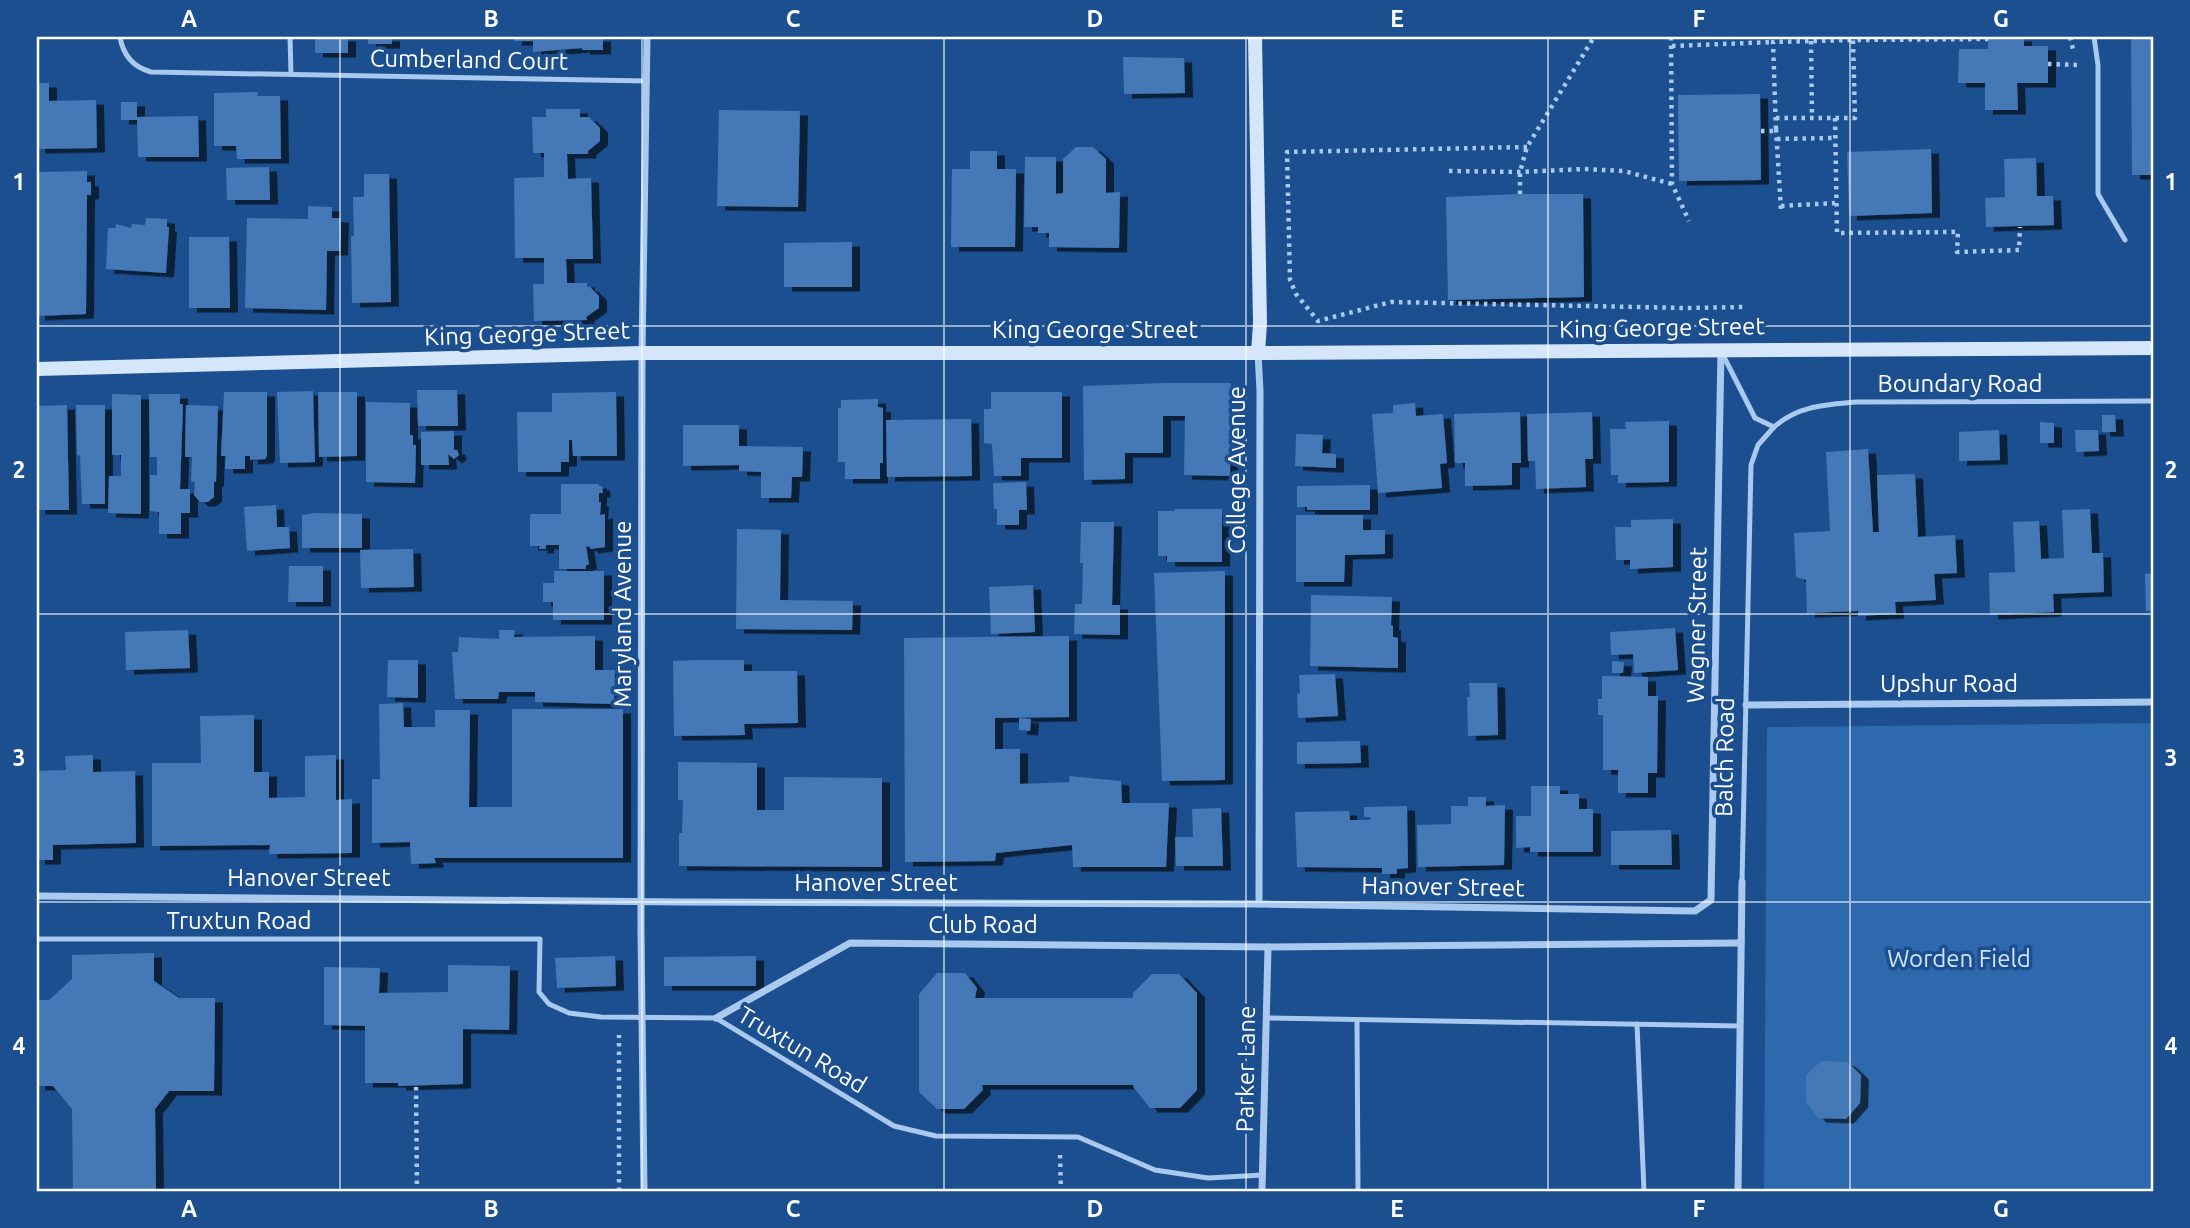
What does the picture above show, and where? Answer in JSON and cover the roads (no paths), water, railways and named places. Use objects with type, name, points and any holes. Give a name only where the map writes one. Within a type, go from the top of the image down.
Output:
[{"type":"street","name":"Maryland Avenue","points":[[644,1191],[642,353],[647,37]]},
{"type":"street","name":"College Avenue","points":[[1255,37],[1260,323],[1259,904]]},
{"type":"street","name":"King George Street","points":[[37,369],[642,353],[1258,354],[2153,348]]},
{"type":"street","name":"Wagner Street","points":[[1711,900],[1721,350]]},
{"type":"street","name":"Upshur Road","points":[[1746,705],[2153,702]]},
{"type":"street","name":"Balch Road","points":[[1738,1191],[1742,882]]},
{"type":"street","name":"Hanover Street","points":[[37,896],[1259,904],[1695,911],[1711,900]]},
{"type":"street","name":"Club Road","points":[[716,1018],[850,943],[1268,947],[1741,943]]},
{"type":"street","name":"Parker Lane","points":[[1262,1191],[1268,947]]},
{"type":"lane","name":"Cumberland Court","points":[[120,37],[127,58],[139,69],[151,72],[647,80]]},
{"type":"lane","points":[[290,37],[291,74]]},
{"type":"lane","points":[[2094,37],[2098,65],[2098,194],[2125,240]]},
{"type":"lane","points":[[1721,350],[1755,418],[1774,427]]},
{"type":"lane","name":"Boundary Road","points":[[1774,427],[1787,416],[1814,405],[1856,402],[2153,401]]},
{"type":"lane","name":"Balch Road","points":[[1742,882],[1751,465],[1758,445],[1774,427]]},
{"type":"lane","name":"Truxtun Road","points":[[37,939],[540,939],[539,992],[549,1004],[569,1013],[619,1017],[716,1018],[894,1126],[936,1136],[1077,1136],[1155,1170],[1208,1178],[1263,1175]]},
{"type":"lane","points":[[1267,1018],[1740,1026]]},
{"type":"lane","points":[[1357,1020],[1358,1191]]},
{"type":"lane","points":[[1637,1024],[1643,1191]]},
{"type":"park label","name":"Worden Field","points":[[1959,959]]}]
